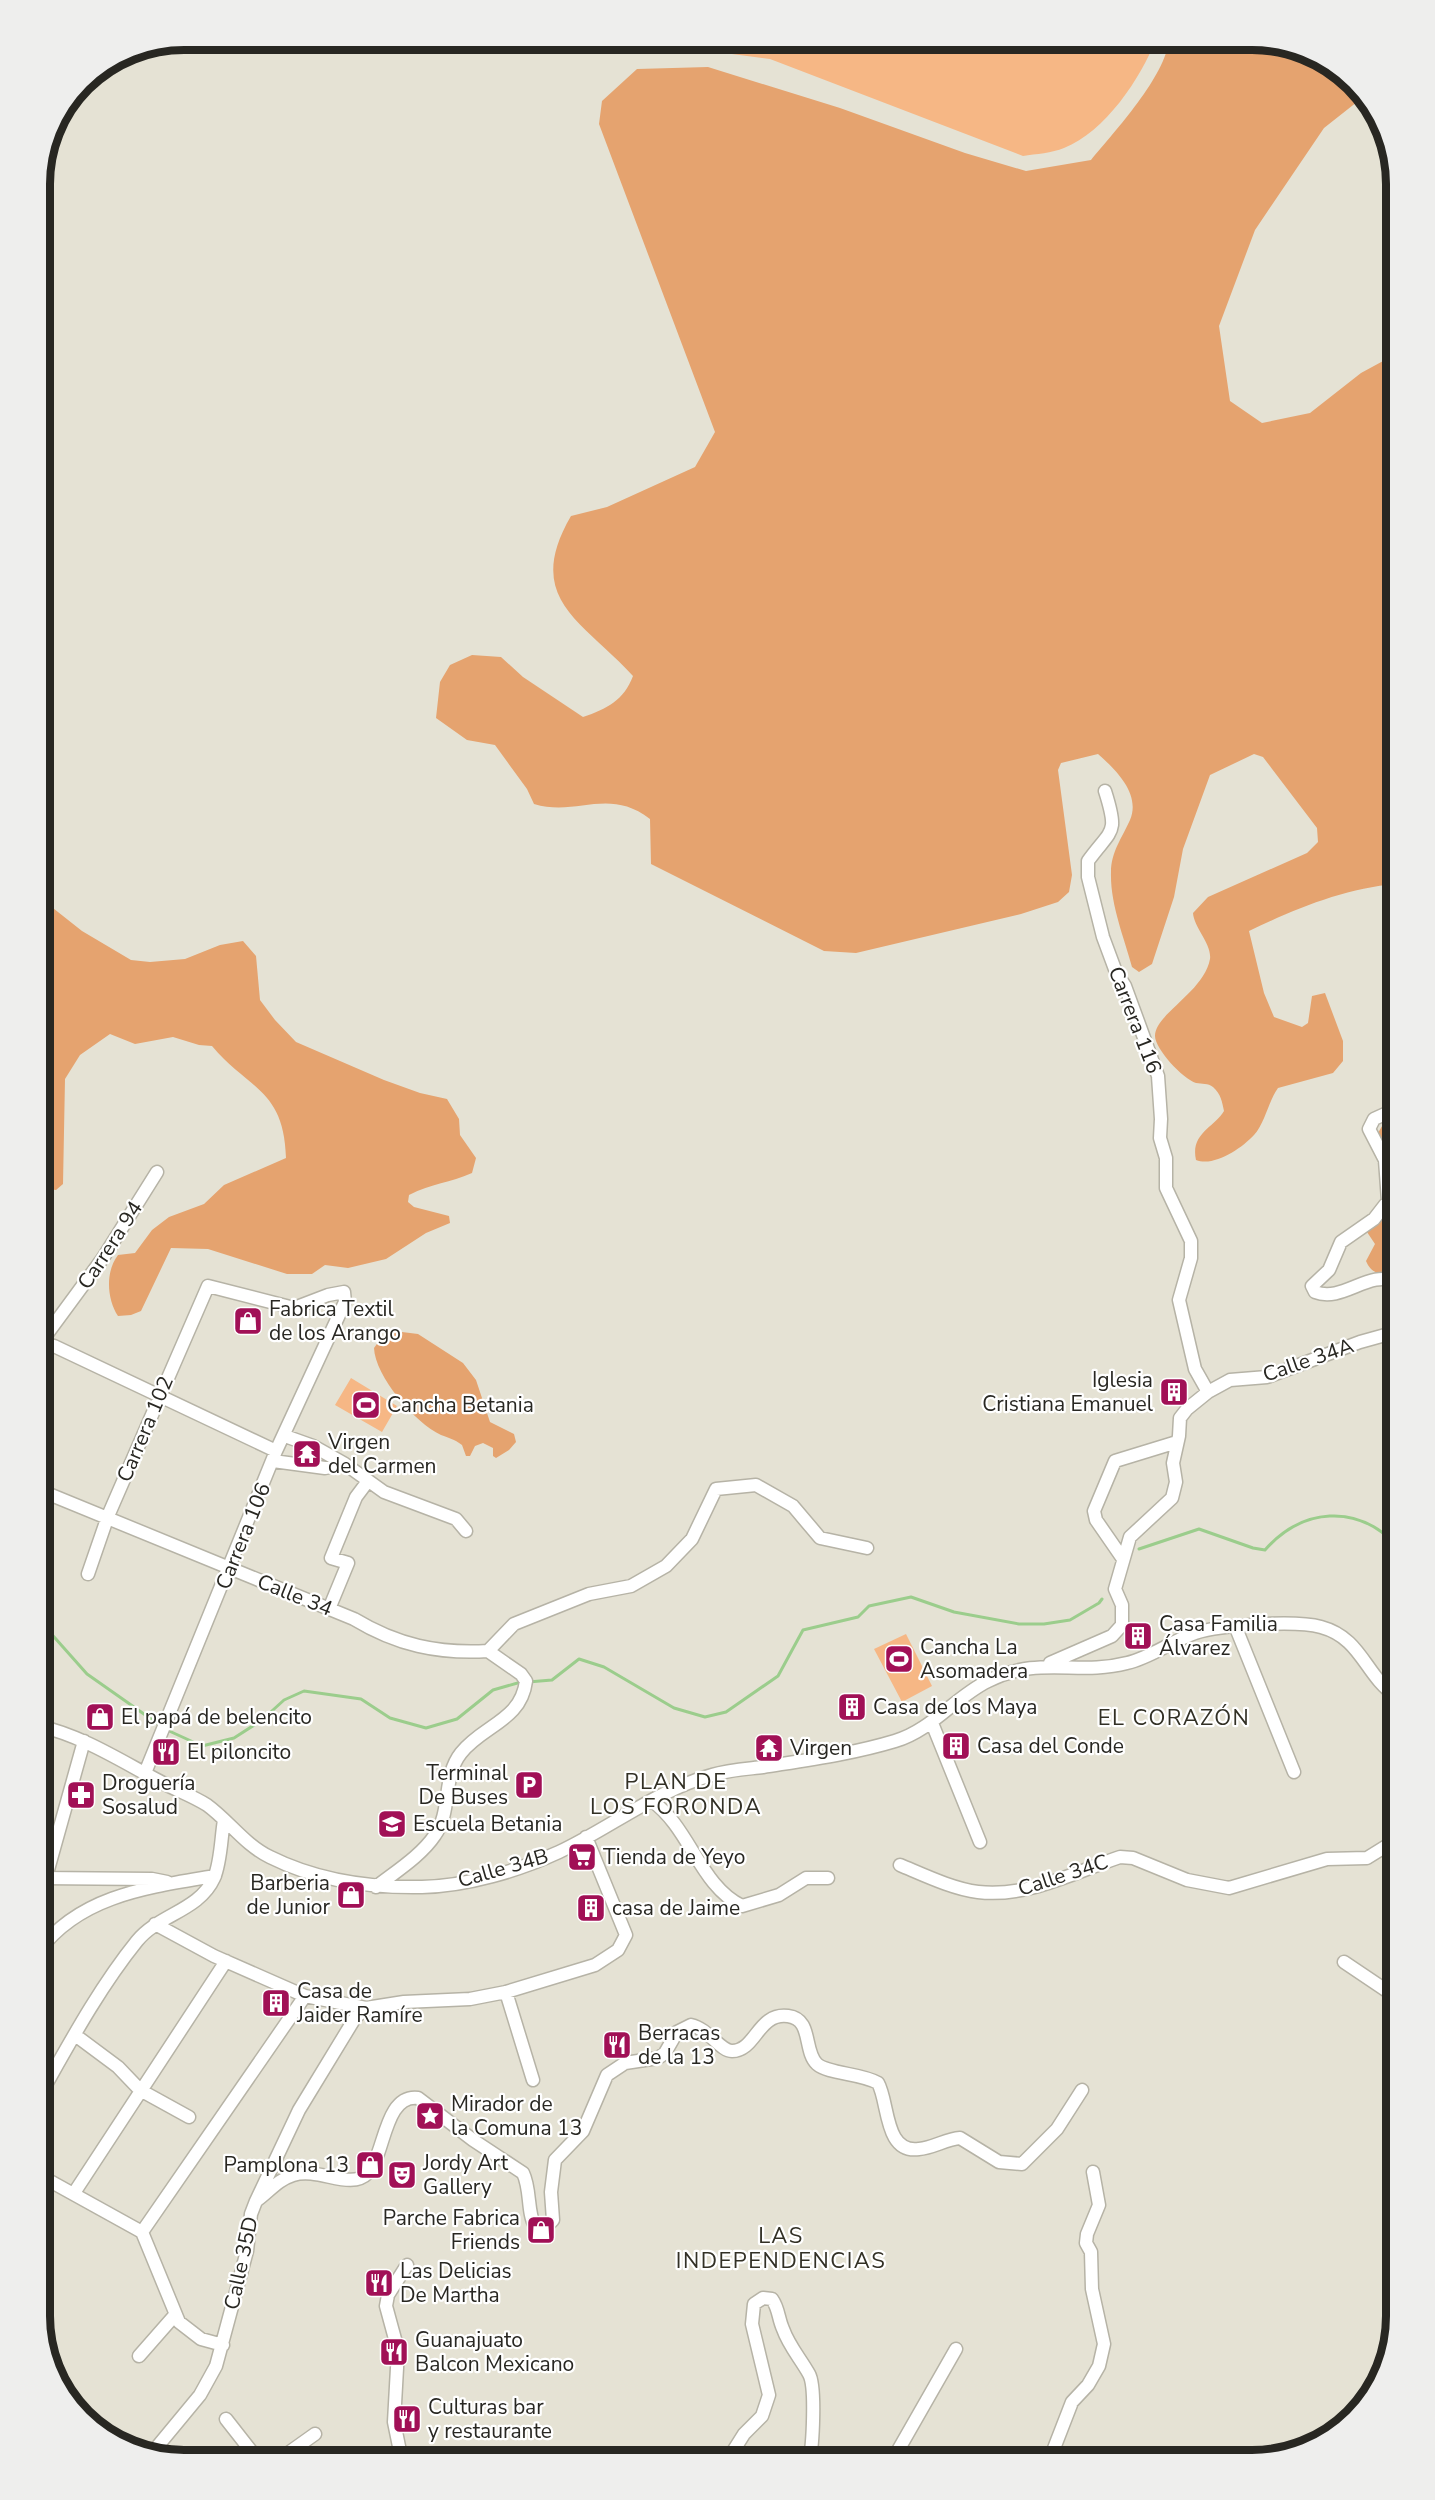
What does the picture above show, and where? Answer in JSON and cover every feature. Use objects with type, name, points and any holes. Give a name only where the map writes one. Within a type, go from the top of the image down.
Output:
[{"type":"street","name":"Carrera 116","points":[[1106,791],[1114,819],[1110,836],[1088,861],[1088,877],[1103,937],[1116,972],[1125,986],[1158,1076],[1160,1138],[1166,1158],[1166,1188],[1191,1241],[1191,1258],[1179,1299],[1195,1369],[1208,1392]]},
{"type":"street","points":[[1385,1114],[1374,1119],[1369,1129],[1385,1160]]},
{"type":"street","name":"Carrera 94","points":[[50,1332],[103,1258],[157,1172]]},
{"type":"street","points":[[1385,1205],[1374,1219],[1341,1242],[1329,1270],[1314,1281],[1312,1286],[1315,1292],[1323,1295],[1343,1292],[1374,1280],[1385,1281]]},
{"type":"street","name":"Carrera 102","points":[[88,1574],[108,1516],[208,1286],[294,1308],[340,1291],[346,1295],[345,1302]]},
{"type":"street","name":"Carrera 106","points":[[145,1773],[274,1456],[345,1302]]},
{"type":"street","name":"Calle 34A","points":[[1046,1665],[1112,1636],[1122,1625],[1122,1605],[1115,1589],[1123,1559],[1130,1538],[1172,1498],[1175,1491],[1173,1463],[1180,1418],[1187,1409],[1208,1392],[1230,1380],[1267,1377],[1360,1342],[1385,1335]]},
{"type":"street","points":[[50,1350],[160,1394],[274,1456],[325,1468],[345,1464]]},
{"type":"street","points":[[285,1436],[313,1446],[396,1497],[456,1519],[466,1531]]},
{"type":"street","points":[[1123,1559],[1096,1520],[1094,1511],[1115,1461],[1177,1442]]},
{"type":"street","points":[[329,1609],[348,1563],[331,1558],[357,1497],[368,1481]]},
{"type":"street","points":[[376,1887],[435,1835],[445,1811],[453,1766],[462,1752],[516,1709],[524,1697],[526,1681],[521,1674],[488,1651],[514,1624],[589,1594],[631,1586],[666,1566],[693,1539],[716,1489],[756,1485],[793,1506],[820,1538],[867,1548]]},
{"type":"street","name":"Calle 34","points":[[50,1494],[108,1516],[354,1619],[382,1636],[455,1653],[488,1651]]},
{"type":"street","name":"Calle 34B","points":[[50,1730],[84,1741],[205,1803],[265,1855],[297,1870],[376,1887],[427,1887],[480,1878],[529,1864],[561,1851],[652,1801],[711,1775],[858,1751],[901,1740],[932,1723],[985,1682],[1015,1670],[1046,1665],[1098,1668],[1130,1663],[1198,1632],[1300,1623],[1322,1627],[1340,1634],[1355,1647],[1385,1686]]},
{"type":"street","points":[[1236,1628],[1294,1772]]},
{"type":"street","points":[[932,1723],[980,1842]]},
{"type":"street","points":[[50,1852],[84,1741]]},
{"type":"street","points":[[652,1801],[667,1811],[726,1899],[742,1906],[779,1895],[806,1878],[828,1878]]},
{"type":"street","points":[[50,2078],[131,1949],[155,1924],[202,1896],[215,1876],[224,1820]]},
{"type":"street","points":[[155,1924],[226,1961],[305,1996],[366,2008],[404,2002],[470,1999],[506,1992],[595,1965],[618,1950],[626,1935],[586,1837]]},
{"type":"street","name":"Calle 34C","points":[[900,1864],[976,1892],[994,1893],[1012,1892],[1044,1884],[1120,1857],[1133,1858],[1187,1880],[1229,1888],[1327,1859],[1367,1858],[1385,1847]]},
{"type":"street","points":[[50,1935],[80,1912],[120,1897],[174,1883],[215,1876]]},
{"type":"street","points":[[50,1878],[152,1879],[174,1883]]},
{"type":"street","points":[[74,2193],[226,1961]]},
{"type":"street","points":[[1344,1962],[1385,1990]]},
{"type":"street","points":[[506,1992],[533,2080]]},
{"type":"street","points":[[142,2232],[305,1996]]},
{"type":"street","name":"Calle 35D","points":[[156,2448],[200,2395],[223,2345],[247,2251],[251,2214],[256,2201],[299,2110],[355,2018],[366,2008]]},
{"type":"street","points":[[256,2201],[279,2180],[294,2175],[309,2172],[349,2181],[359,2179],[374,2164],[391,2117],[405,2099],[411,2097],[418,2098],[473,2140],[523,2173],[530,2195],[531,2220],[535,2226],[546,2228],[553,2220],[551,2192],[555,2160],[583,2131],[607,2075],[625,2063],[658,2058],[678,2032],[691,2025],[703,2027],[726,2050],[734,2051],[748,2044],[770,2019],[790,2016],[798,2020],[804,2026],[813,2060],[819,2066],[867,2077],[878,2083],[895,2139],[917,2150],[960,2138],[999,2162],[1022,2164],[1057,2129],[1082,2090]]},
{"type":"street","points":[[75,2035],[118,2067],[140,2090],[189,2117]]},
{"type":"street","points":[[1053,2450],[1072,2402],[1088,2385],[1099,2366],[1104,2344],[1092,2289],[1091,2253],[1086,2243],[1087,2234],[1099,2205],[1093,2172]]},
{"type":"street","points":[[50,2181],[142,2232],[175,2315],[192,2334],[223,2345]]},
{"type":"street","points":[[400,2450],[394,2422],[398,2350],[386,2306],[388,2295],[407,2265]]},
{"type":"street","points":[[734,2450],[744,2434],[762,2416],[769,2395],[752,2324],[754,2304],[763,2298],[772,2299],[779,2308],[786,2336],[812,2382],[812,2450]]},
{"type":"street","points":[[139,2356],[175,2315]]},
{"type":"street","points":[[898,2450],[956,2349]]},
{"type":"street","points":[[226,2419],[250,2450]]},
{"type":"street","points":[[292,2450],[315,2434]]},
{"type":"shaded area","points":[[702,50],[1151,50],[1120,102],[1094,130],[1064,148],[1023,156],[770,59]]},
{"type":"shaded area","points":[[1167,50],[1278,52],[1311,63],[1326,72],[1357,102],[1324,128],[1255,230],[1219,326],[1230,401],[1262,423],[1310,413],[1361,373],[1385,360],[1385,885],[1321,901],[1249,931],[1264,993],[1274,1017],[1302,1027],[1308,1023],[1312,996],[1325,993],[1343,1041],[1343,1061],[1333,1073],[1278,1088],[1254,1135],[1227,1155],[1203,1162],[1196,1160],[1197,1143],[1204,1131],[1224,1111],[1221,1098],[1211,1086],[1196,1083],[1177,1070],[1165,1056],[1155,1036],[1163,1019],[1199,982],[1210,959],[1210,953],[1193,913],[1208,897],[1307,853],[1318,842],[1317,828],[1263,757],[1254,754],[1210,775],[1183,849],[1174,897],[1152,964],[1139,972],[1132,967],[1115,908],[1111,884],[1111,865],[1117,845],[1130,820],[1133,810],[1132,801],[1125,783],[1098,754],[1061,763],[1058,770],[1072,875],[1069,892],[1058,902],[1021,914],[856,953],[824,951],[651,864],[650,819],[635,810],[620,805],[606,804],[550,807],[534,804],[527,789],[495,745],[467,740],[436,718],[440,682],[450,665],[472,655],[501,657],[523,677],[583,717],[600,711],[620,697],[633,676],[579,624],[566,607],[556,589],[553,569],[558,545],[571,516],[607,507],[695,467],[715,432],[599,124],[602,101],[637,69],[708,67],[840,108],[965,153],[1026,171],[1091,160],[1138,103]]},
{"type":"shaded area","points":[[50,906],[82,931],[131,960],[150,962],[185,959],[220,945],[243,941],[256,956],[260,1000],[296,1042],[384,1080],[420,1093],[447,1099],[459,1119],[460,1135],[476,1158],[472,1173],[409,1195],[408,1202],[414,1207],[449,1216],[450,1223],[426,1233],[386,1259],[348,1268],[325,1265],[312,1274],[287,1274],[208,1249],[171,1248],[141,1311],[118,1316],[110,1294],[109,1277],[118,1255],[135,1253],[152,1230],[169,1217],[204,1204],[224,1185],[286,1158],[284,1135],[279,1118],[271,1104],[212,1046],[199,1045],[173,1037],[135,1044],[110,1034],[80,1055],[65,1079],[63,1184],[56,1190],[50,1189]]},
{"type":"shaded area","points":[[1385,1121],[1385,1148],[1378,1133]]},
{"type":"shaded area","points":[[1385,1215],[1385,1275],[1368,1266],[1366,1261],[1375,1244],[1367,1232]]},
{"type":"shaded area","points":[[394,1331],[418,1334],[463,1363],[476,1380],[490,1422],[514,1434],[516,1442],[509,1450],[496,1458],[493,1456],[493,1448],[483,1443],[475,1446],[470,1456],[466,1456],[462,1445],[431,1429],[409,1410],[389,1385],[376,1359],[374,1348],[382,1337]]},
{"type":"shaded area","name":"Cancha Betania","points":[[351,1378],[397,1406],[382,1432],[335,1405]]},
{"type":"shaded area","name":"Cancha La Asomadera","points":[[906,1634],[932,1686],[902,1702],[874,1649]]},
{"type":"waterway","points":[[1139,1549],[1199,1529],[1265,1550],[1280,1536],[1296,1526],[1312,1519],[1330,1516],[1347,1517],[1364,1522],[1385,1535]]},
{"type":"waterway","points":[[528,1682],[552,1680],[579,1659],[604,1667],[674,1708],[705,1717],[726,1712],[778,1676],[803,1630],[858,1617],[869,1606],[911,1597],[954,1612],[1019,1624],[1044,1624],[1070,1620],[1102,1599]]},
{"type":"waterway","points":[[50,1632],[87,1674],[161,1726]]},
{"type":"waterway","points":[[167,1730],[202,1746],[234,1738],[262,1720],[284,1700],[304,1691],[361,1699],[390,1718],[426,1728],[457,1719],[493,1690],[521,1682]]},
{"type":"place","name":"Fabrica Textil de los Arango","points":[[248,1321]]},
{"type":"place","name":"Iglesia Cristiana Emanuel","points":[[1174,1392]]},
{"type":"place","name":"Cancha Betania","points":[[366,1405]]},
{"type":"place","name":"Virgen del Carmen","points":[[307,1454]]},
{"type":"place","name":"Casa Familia Álvarez","points":[[1138,1636]]},
{"type":"place","name":"Cancha La Asomadera","points":[[899,1659]]},
{"type":"place","name":"Casa de los Maya","points":[[852,1707]]},
{"type":"place","name":"El papá de belencito","points":[[100,1717]]},
{"type":"place","name":"Casa del Conde","points":[[956,1746]]},
{"type":"place","name":"Virgen","points":[[769,1748]]},
{"type":"place","name":"El piloncito","points":[[166,1752]]},
{"type":"place","name":"Terminal De Buses","points":[[529,1785]]},
{"type":"place","name":"Droguería Sosalud","points":[[81,1795]]},
{"type":"place","name":"Escuela Betania","points":[[392,1824]]},
{"type":"place","name":"Tienda de Yeyo","points":[[582,1857]]},
{"type":"place","name":"Barberia de Junior","points":[[351,1895]]},
{"type":"place","name":"casa de Jaime","points":[[591,1908]]},
{"type":"place","name":"Casa de Jaider Ramíre","points":[[276,2003]]},
{"type":"place","name":"Berracas de la 13","points":[[617,2045]]},
{"type":"place","name":"Mirador de la Comuna 13","points":[[430,2116]]},
{"type":"place","name":"Pamplona 13","points":[[370,2165]]},
{"type":"place","name":"Jordy Art Gallery","points":[[402,2175]]},
{"type":"place","name":"Parche Fabrica Friends","points":[[541,2230]]},
{"type":"place","name":"Las Delicias De Martha","points":[[379,2283]]},
{"type":"place","name":"Guanajuato Balcon Mexicano","points":[[394,2352]]},
{"type":"place","name":"Culturas bar y restaurante","points":[[407,2419]]},
{"type":"district","name":"EL CORAZÓN","points":[[1174,1717]]},
{"type":"district","name":"PLAN DE LOS FORONDA","points":[[676,1794]]},
{"type":"district","name":"LAS INDEPENDENCIAS","points":[[781,2248]]}]
